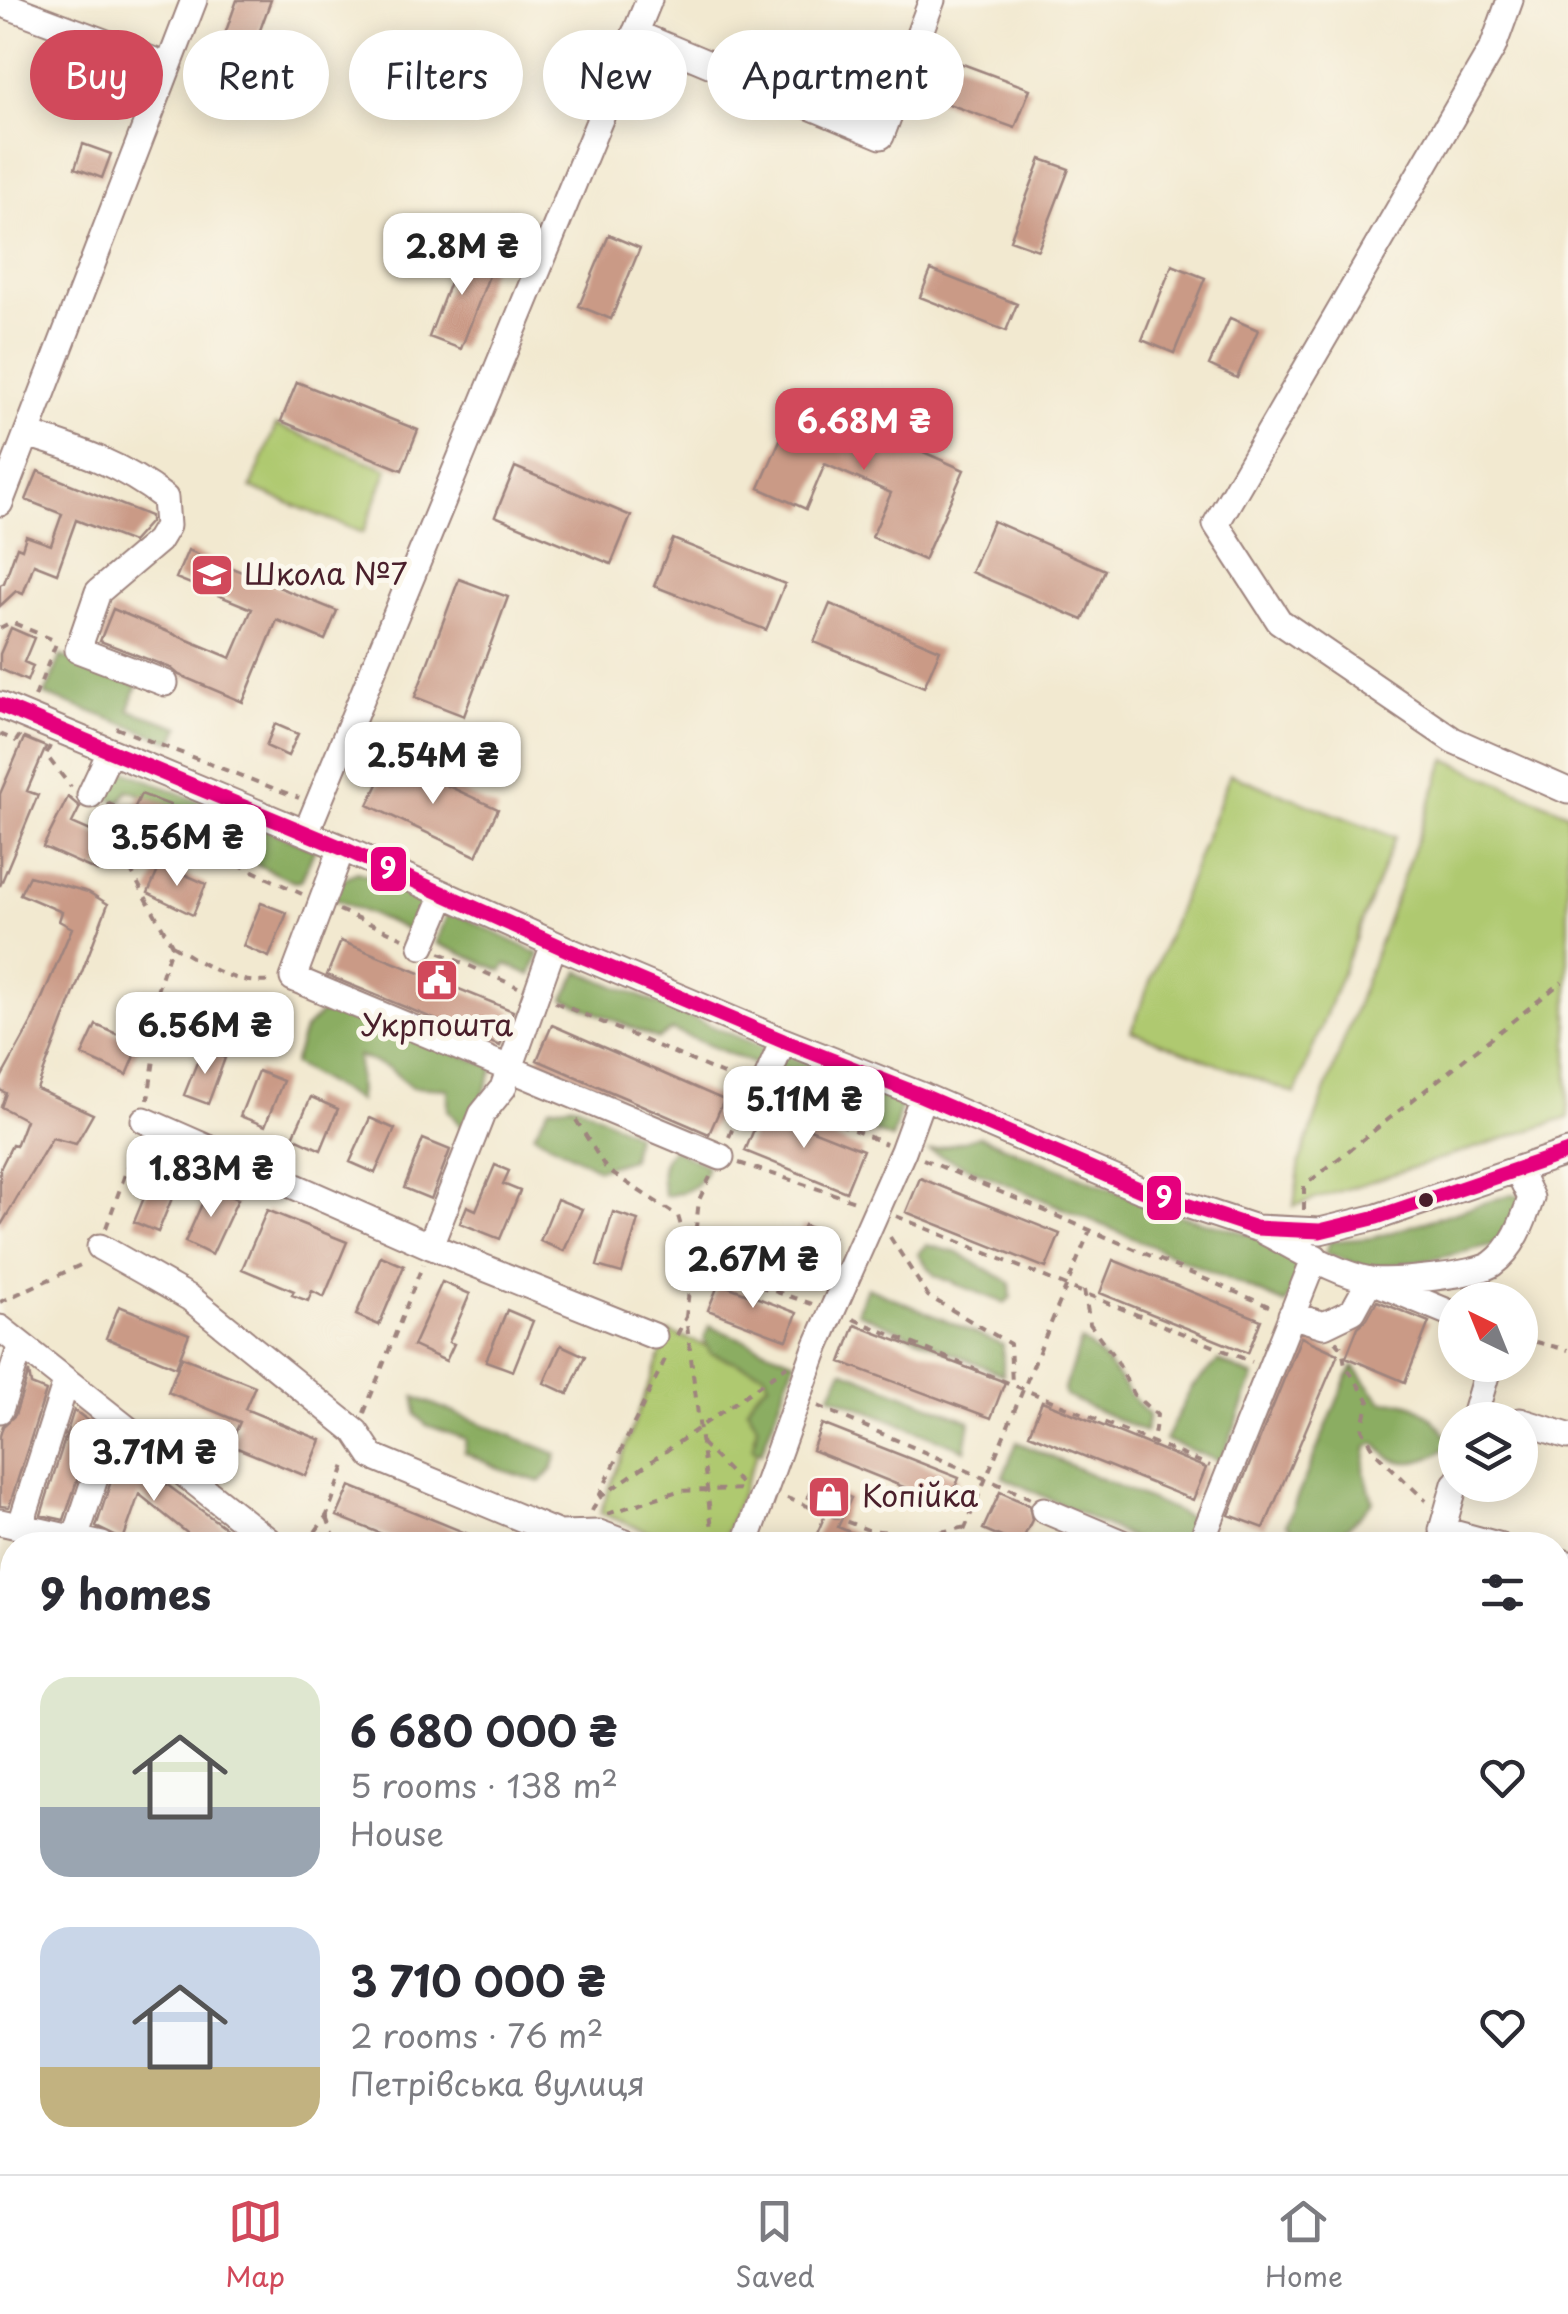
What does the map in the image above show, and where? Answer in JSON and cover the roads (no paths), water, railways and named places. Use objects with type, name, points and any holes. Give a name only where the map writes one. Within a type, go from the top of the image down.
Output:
[{"type":"street","points":[[0,503],[194,0]]},
{"type":"street","points":[[636,30],[649,0]]},
{"type":"street","points":[[687,55],[881,136],[932,0]]},
{"type":"street","points":[[1510,0],[1493,47],[1216,524],[1279,621],[1452,740],[1568,791]]},
{"type":"street","points":[[0,3],[168,66]]},
{"type":"street","points":[[306,833],[599,120]]},
{"type":"street","points":[[27,434],[82,451],[135,474],[165,498],[167,526],[158,542],[98,592],[67,645],[165,683]]},
{"type":"street","points":[[0,705],[32,728],[112,740],[306,833],[554,944],[1142,1190],[1256,1228],[1314,1257],[1438,1307]]},
{"type":"street","points":[[90,795],[112,740]]},
{"type":"street","points":[[342,848],[293,978],[720,1157]]},
{"type":"street","points":[[422,946],[444,894]]},
{"type":"street","points":[[430,1246],[482,1114],[504,1088],[554,944]]},
{"type":"street","points":[[762,1090],[783,1040]]},
{"type":"street","points":[[750,1532],[818,1345],[923,1096]]},
{"type":"street","points":[[144,1120],[430,1246],[654,1336]]},
{"type":"street","points":[[1256,1228],[1320,1231],[1568,1152]]},
{"type":"street","points":[[1370,1280],[1427,1278],[1491,1266],[1519,1232],[1531,1198],[1518,1170]]},
{"type":"street","points":[[100,1247],[190,1298],[356,1432],[372,1456],[555,1532]]},
{"type":"street","points":[[1205,1532],[1314,1257]]},
{"type":"street","points":[[1291,1315],[1324,1325],[1353,1311],[1370,1280]]},
{"type":"street","points":[[0,1328],[257,1532]]},
{"type":"street","points":[[0,1410],[21,1345]]},
{"type":"street","points":[[45,1532],[10,1524],[66,1382]]},
{"type":"street","points":[[77,1532],[114,1420]]},
{"type":"street","points":[[1538,1426],[1568,1436]]},
{"type":"street","points":[[1449,1532],[1442,1530],[1450,1502]]},
{"type":"street","points":[[1044,1510],[1096,1532]]},
{"type":"place","name":"Школа №7","points":[[212,575]]},
{"type":"place","name":"Укрпошта","points":[[437,980]]},
{"type":"place","name":"Копійка","points":[[829,1497]]}]
